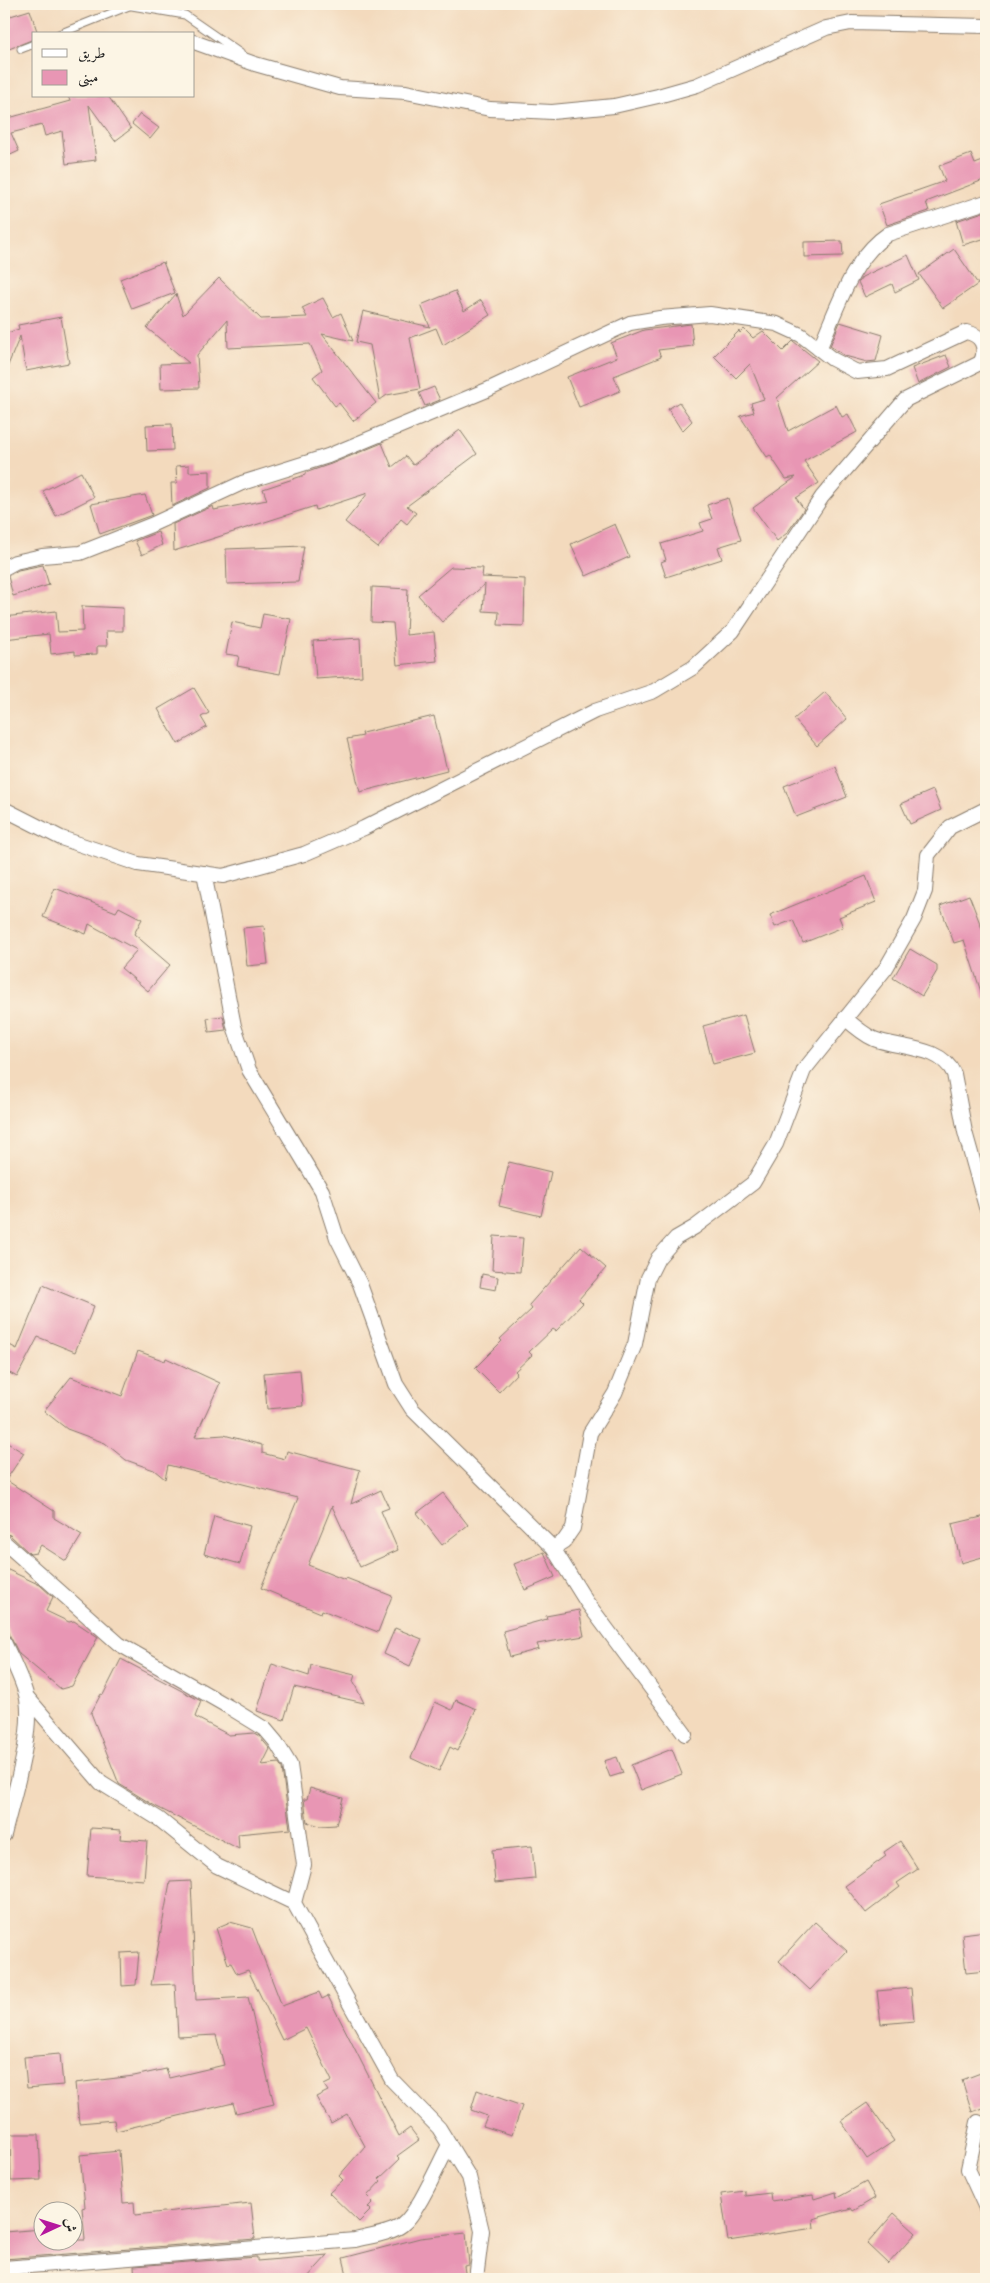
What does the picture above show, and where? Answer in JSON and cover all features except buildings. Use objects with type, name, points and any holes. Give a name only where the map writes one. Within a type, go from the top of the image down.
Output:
[{"type":"street","points":[[195,42],[255,64],[340,88],[406,92],[490,109],[552,112],[614,106],[697,85],[826,28],[851,23],[986,26]]},
{"type":"street","points":[[819,349],[857,266],[873,244],[888,234],[986,202]]},
{"type":"street","points":[[4,568],[42,556],[80,553],[150,525],[242,483],[328,456],[487,390],[630,323],[660,318],[720,316],[776,324],[801,335],[832,359],[857,372],[887,369],[966,332],[975,334],[982,341],[985,352],[984,360],[906,400],[822,497],[733,631],[694,667],[654,691],[595,712],[364,828],[304,854],[223,876],[138,864],[61,838],[4,810]]},
{"type":"street","points":[[553,1548],[564,1541],[573,1528],[590,1433],[615,1392],[635,1344],[648,1278],[658,1258],[676,1238],[694,1227],[753,1183],[776,1144],[804,1070],[886,968],[914,919],[926,891],[928,855],[950,826],[986,809]]},
{"type":"street","points":[[204,873],[234,1026],[249,1070],[322,1191],[337,1238],[360,1284],[396,1384],[412,1409],[553,1548],[586,1601],[685,1734]]},
{"type":"street","points":[[845,1018],[858,1030],[874,1039],[937,1055],[950,1065],[954,1074],[974,1166],[986,1207]]},
{"type":"street","points":[[4,1542],[119,1644],[258,1724],[276,1742],[290,1766],[304,1865],[294,1903]]},
{"type":"street","points":[[4,1642],[27,1697],[101,1783],[159,1819],[217,1866],[294,1903],[392,2080],[438,2128],[469,2177],[482,2231],[476,2279]]},
{"type":"street","points":[[4,1835],[22,1756],[28,1719],[27,1697]]},
{"type":"street","points":[[978,2122],[968,2169],[986,2208]]},
{"type":"street","points":[[4,2268],[355,2240],[386,2232],[403,2224],[417,2206],[449,2145]]},
{"type":"lane","points":[[120,4],[185,15],[255,64]]},
{"type":"lane","points":[[64,32],[130,6]]},
{"type":"lane","points":[[21,49],[32,45]]}]
